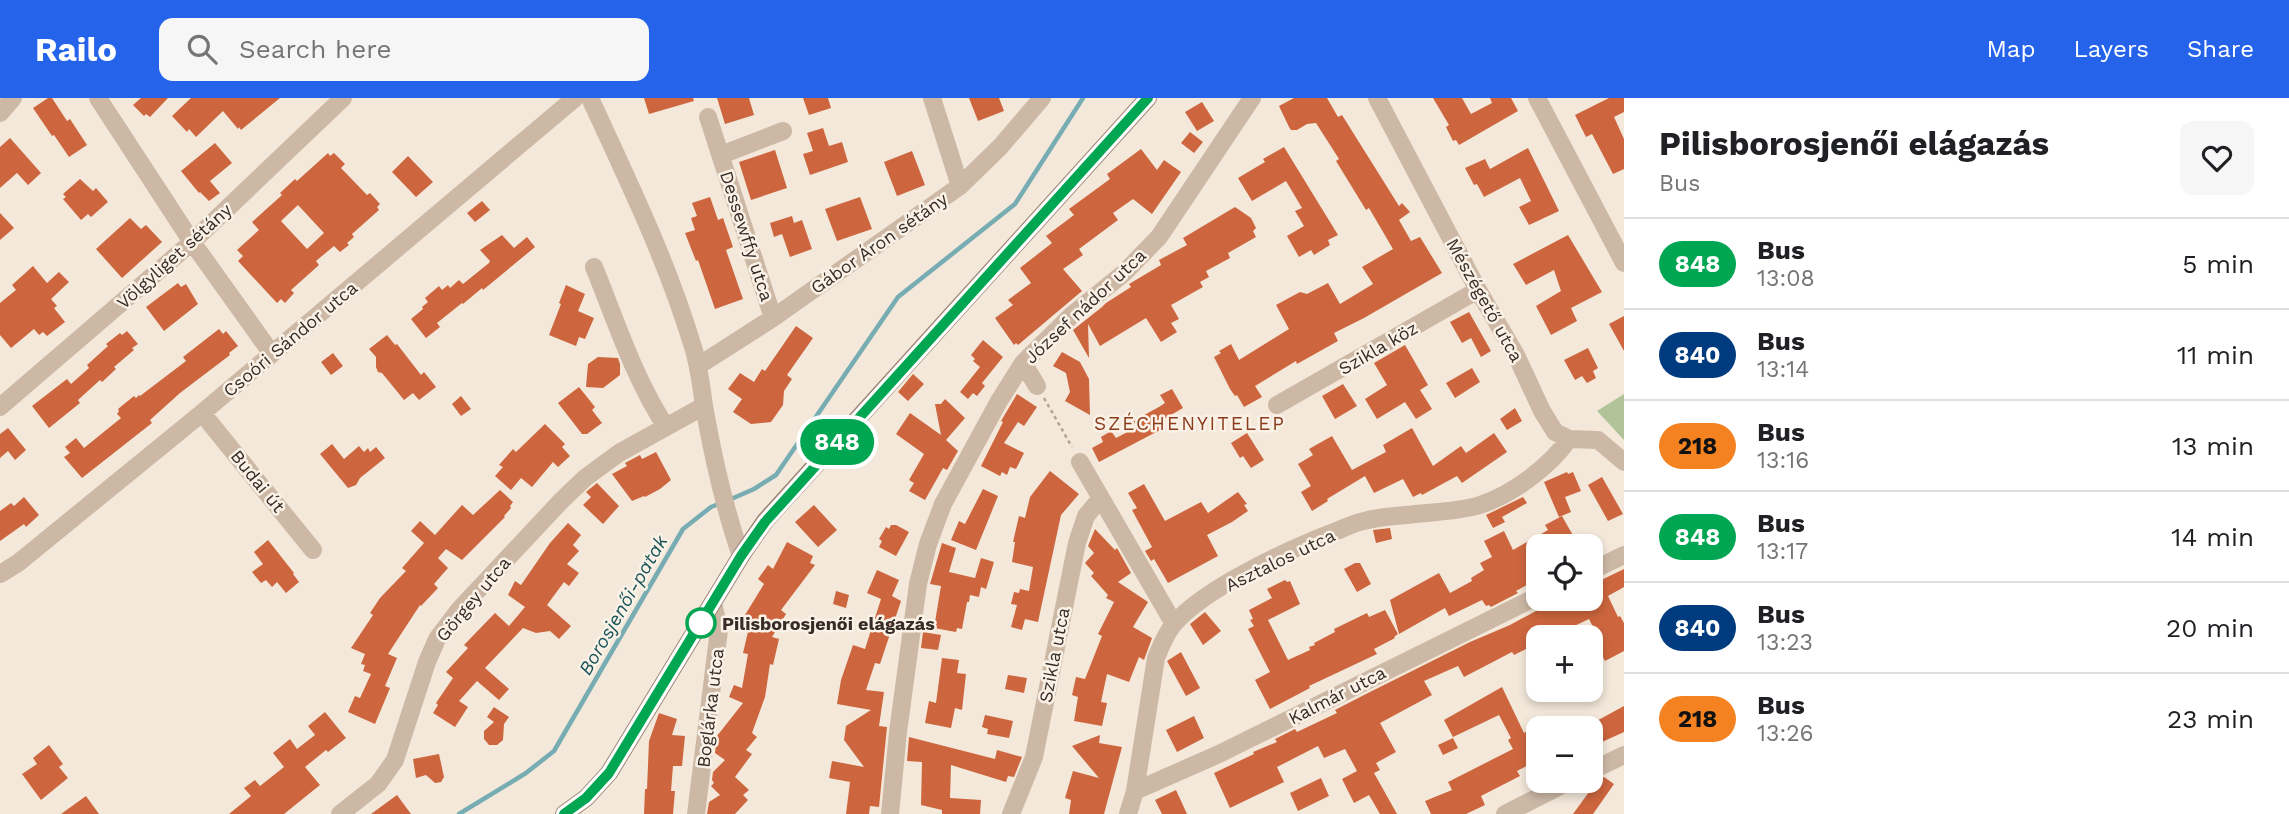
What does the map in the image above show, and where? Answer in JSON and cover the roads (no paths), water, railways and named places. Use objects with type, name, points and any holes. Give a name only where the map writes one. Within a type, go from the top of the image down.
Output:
[{"type":"main road","points":[[564,814],[586,798],[609,773],[741,556],[765,522],[1148,98]]},
{"type":"street","points":[[0,113],[13,98]]},
{"type":"street","points":[[98,98],[192,242],[272,354]]},
{"type":"street","name":"Völgyliget sétány","points":[[0,407],[192,242],[343,98]]},
{"type":"street","name":"Csoóri Sándor utca","points":[[0,574],[18,564],[202,412],[575,98]]},
{"type":"street","points":[[590,98],[661,252],[698,366],[728,520],[741,556]]},
{"type":"street","points":[[932,98],[960,186]]},
{"type":"street","name":"Gábor Áron sétány","points":[[698,366],[773,318],[960,186],[1000,147],[1042,98]]},
{"type":"street","name":"József nádor utca","points":[[890,814],[910,632],[918,584],[928,544],[943,503],[1023,363],[1072,315],[1124,273],[1159,237],[1252,98]]},
{"type":"street","name":"Mészégető utca","points":[[1377,98],[1478,290],[1516,355],[1542,411],[1555,432],[1569,439]]},
{"type":"street","points":[[1537,98],[1624,263]]},
{"type":"street","name":"Dessewffy utca","points":[[708,117],[773,318]]},
{"type":"street","name":"Dessewffy utca","points":[[721,155],[783,131]]},
{"type":"street","points":[[594,267],[633,364],[654,409],[666,427]]},
{"type":"street","name":"Szikla köz","points":[[1277,405],[1478,290]]},
{"type":"street","points":[[1023,363],[1037,386]]},
{"type":"street","name":"Görgey utca","points":[[340,814],[378,784],[395,760],[417,688],[432,650],[459,610],[561,500],[585,478],[619,453],[704,406]]},
{"type":"street","name":"Budai út","points":[[202,412],[313,550]]},
{"type":"street","points":[[1569,439],[1598,440],[1624,462]]},
{"type":"street","name":"Asztalos utca","points":[[1128,814],[1135,792],[1156,658],[1174,624],[1230,581],[1311,541],[1364,521],[1480,505],[1543,467],[1559,453],[1569,439]]},
{"type":"street","points":[[1080,462],[1174,624]]},
{"type":"street","name":"Szikla utca","points":[[1010,814],[1034,757],[1077,543],[1086,516],[1100,499]]},
{"type":"street","points":[[1603,565],[1624,555]]},
{"type":"street","name":"Kalmár utca","points":[[1135,792],[1219,754],[1526,602]]},
{"type":"street","name":"Boglárka utca","points":[[695,814],[719,630],[713,603]]},
{"type":"street","points":[[1603,765],[1624,755]]},
{"type":"street","points":[[1505,814],[1546,793]]},
{"type":"waterway","name":"Borosjenői-patak","points":[[729,500],[776,475],[898,297],[1015,204],[1083,98]]},
{"type":"waterway","name":"Borosjenői-patak","points":[[459,814],[526,773],[554,751],[683,529],[711,507],[721,503]]},
{"type":"place","name":"Pilisborosjenői elágazás","points":[[701,623]]},
{"type":"district","name":"SZÉCHENYITELEP","points":[[1190,423]]}]
